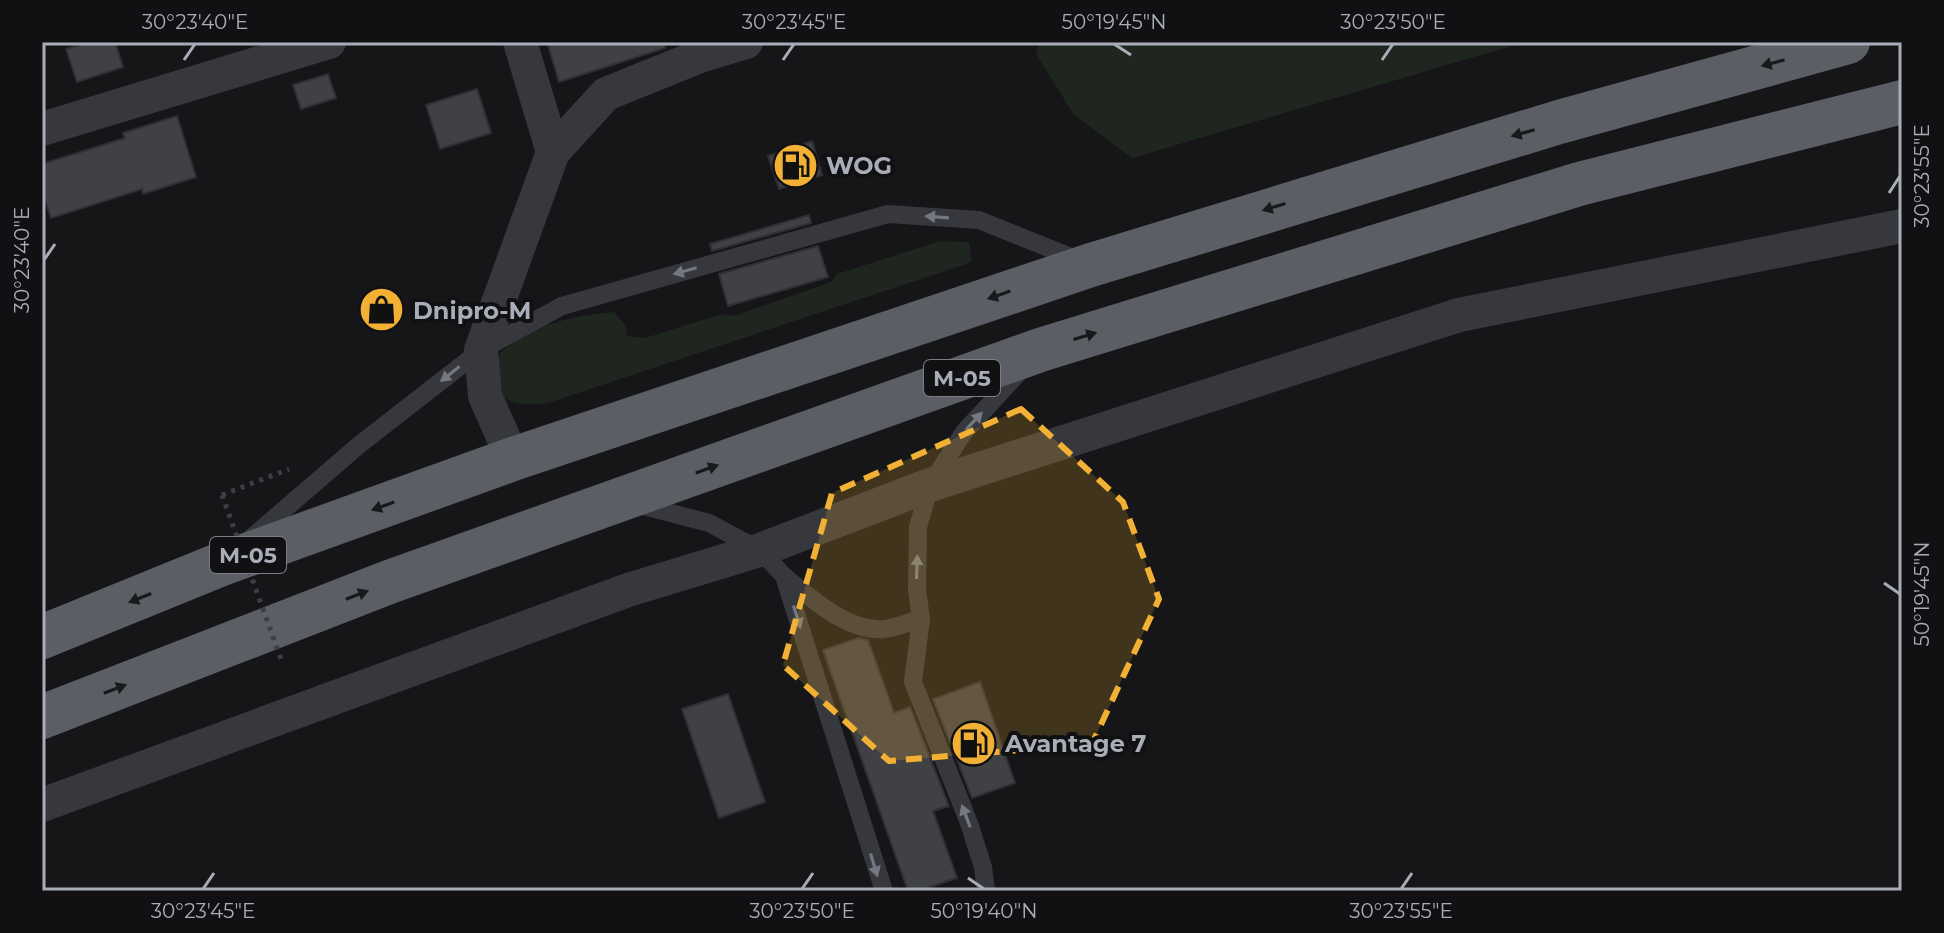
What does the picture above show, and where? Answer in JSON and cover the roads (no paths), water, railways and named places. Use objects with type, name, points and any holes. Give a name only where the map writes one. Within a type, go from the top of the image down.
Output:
[{"type":"highway","name":"М-05","points":[[42,637],[219,565],[513,459],[1091,265],[1559,122],[1848,42]]},
{"type":"highway","name":"М-05","points":[[42,717],[389,582],[1040,350],[1579,184],[1902,102]]},
{"type":"street","points":[[42,129],[329,42]]},
{"type":"street","points":[[520,42],[553,152]]},
{"type":"street","points":[[513,459],[485,396],[481,350],[553,152],[606,94],[700,56],[746,42]]},
{"type":"street","points":[[42,805],[628,590],[760,550],[930,485],[1459,315],[1902,226]]},
{"type":"lane","points":[[219,565],[359,445],[481,350],[562,306],[888,214],[979,220],[1091,265]]},
{"type":"lane","points":[[986,891],[983,867],[969,823],[913,682],[921,619],[917,590],[918,527],[930,485],[964,432],[1040,350]]},
{"type":"lane","points":[[622,500],[709,523],[760,550],[784,576],[839,616],[862,627],[884,629],[921,619]]},
{"type":"lane","points":[[784,576],[884,891]]},
{"type":"place","name":"WOG","points":[[795,165]]},
{"type":"place","name":"Dnipro-M","points":[[382,310]]},
{"type":"place","name":"Avantage 7","points":[[974,743]]}]
